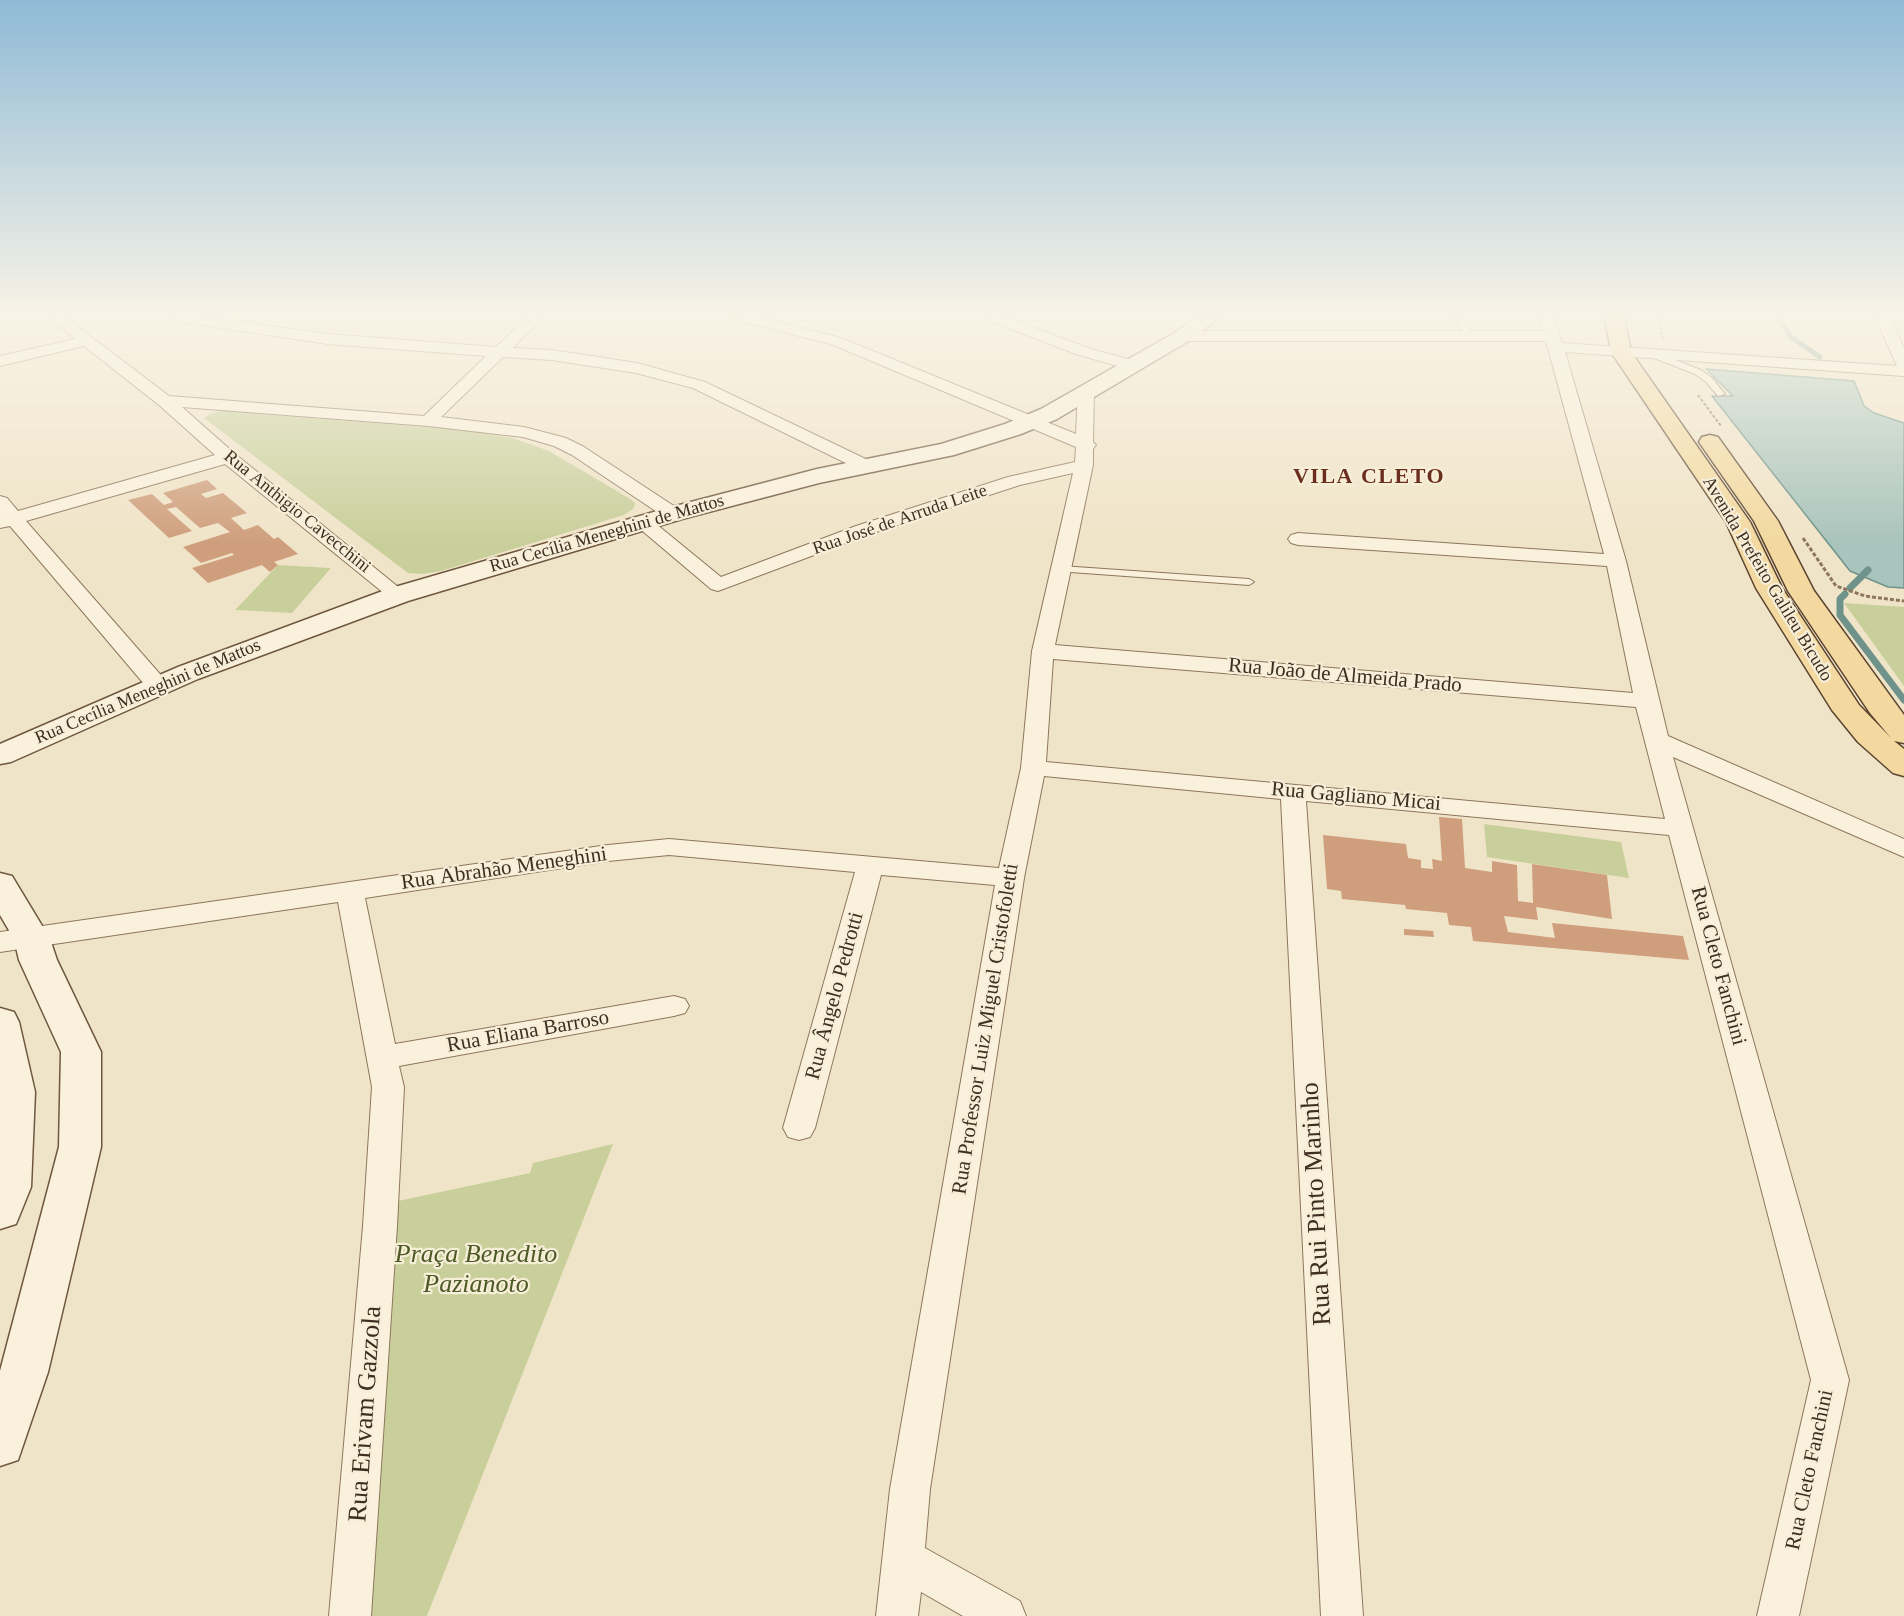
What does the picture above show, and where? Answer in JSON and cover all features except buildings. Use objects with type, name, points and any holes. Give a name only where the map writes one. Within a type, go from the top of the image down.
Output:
[{"type":"main road","name":"Avenida Prefeito Galileu Bicudo","points":[[1649,392],[1738,522],[1769,588],[1847,710],[1869,735],[1904,766]]},
{"type":"main road","name":"Avenida Prefeito Galileu Bicudo","points":[[1677,392],[1766,521],[1801,591],[1881,707],[1904,734]]},
{"type":"street","name":"Rua Anthigio Cavecchini","points":[[154,392],[228,457],[398,595]]},
{"type":"street","points":[[428,421],[458,392]]},
{"type":"street","points":[[714,392],[866,466]]},
{"type":"street","points":[[959,392],[1031,422],[1085,455]]},
{"type":"street","name":"Rua Cecília Meneghini de Mattos","points":[[0,755],[260,644],[398,595],[673,514],[817,476],[946,450],[1031,422],[1083,392]]},
{"type":"street","name":"Rua Professor Luiz Miguel Cristofoletti","points":[[897,1616],[910,1489],[1010,878],[1033,768],[1043,651],[1085,455],[1086,392]]},
{"type":"street","name":"Rua Cleto Fanchini","points":[[1568,392],[1616,561],[1646,701],[1830,1380],[1778,1616]]},
{"type":"street","points":[[165,401],[428,421],[524,432],[560,442],[578,451],[673,514]]},
{"type":"street","name":"Rua José de Arruda Leite","points":[[643,523],[718,585],[863,530],[1015,481],[1085,455]]},
{"type":"street","points":[[7,520],[228,457]]},
{"type":"street","points":[[0,502],[7,520],[158,686]]},
{"type":"street","points":[[1298,538],[1616,561]]},
{"type":"street","name":"Rua João de Almeida Prado","points":[[1043,651],[1646,701]]},
{"type":"street","points":[[1658,741],[1904,849]]},
{"type":"street","name":"Rua Gagliano Micai","points":[[1033,768],[1680,828]]},
{"type":"street","name":"Rua Rui Pinto Marinho","points":[[1293,791],[1341,1616]]},
{"type":"street","name":"Rua Abrahão Meneghini","points":[[16,940],[608,853],[669,847],[1010,878]]},
{"type":"street","name":"Rua Ângelo Pedrotti","points":[[799,1128],[870,865]]},
{"type":"street","points":[[0,884],[16,940],[38,960],[81,1052],[80,1147],[24,1372],[0,1443]]},
{"type":"street","name":"Rua Erivam Gazzola","points":[[350,891],[388,1087],[350,1616]]},
{"type":"street","name":"Rua Eliana Barroso","points":[[382,1058],[674,1006]]},
{"type":"street","points":[[0,1022],[15,1092],[9,1187],[0,1211]]},
{"type":"street","points":[[903,1559],[1005,1616]]},
{"type":"lane","points":[[1061,569],[1249,582]]},
{"type":"green space","points":[[221,411],[463,430],[513,438],[549,451],[632,500],[635,503],[634,508],[624,515],[441,571],[423,574],[408,573],[204,418]]},
{"type":"green space","points":[[278,565],[331,568],[292,613],[235,610]]},
{"type":"green space","points":[[1844,603],[1904,607],[1904,686]]},
{"type":"green space","points":[[1484,824],[1621,842],[1629,878],[1487,857]]},
{"type":"green space","name":"Praça Benedito Pazianoto","points":[[613,1144],[427,1616],[366,1616],[398,1201],[530,1173],[533,1163]]},
{"type":"water","points":[[1729,392],[1859,392],[1864,406],[1874,413],[1904,423],[1904,588],[1888,587],[1850,571],[1712,396],[1733,396]]},
{"type":"waterway","points":[[1850,588],[1868,570]]},
{"type":"waterway","points":[[1845,594],[1840,599],[1840,615],[1904,700]]},
{"type":"district","name":"VILA CLETO","points":[[1369,477]]}]
